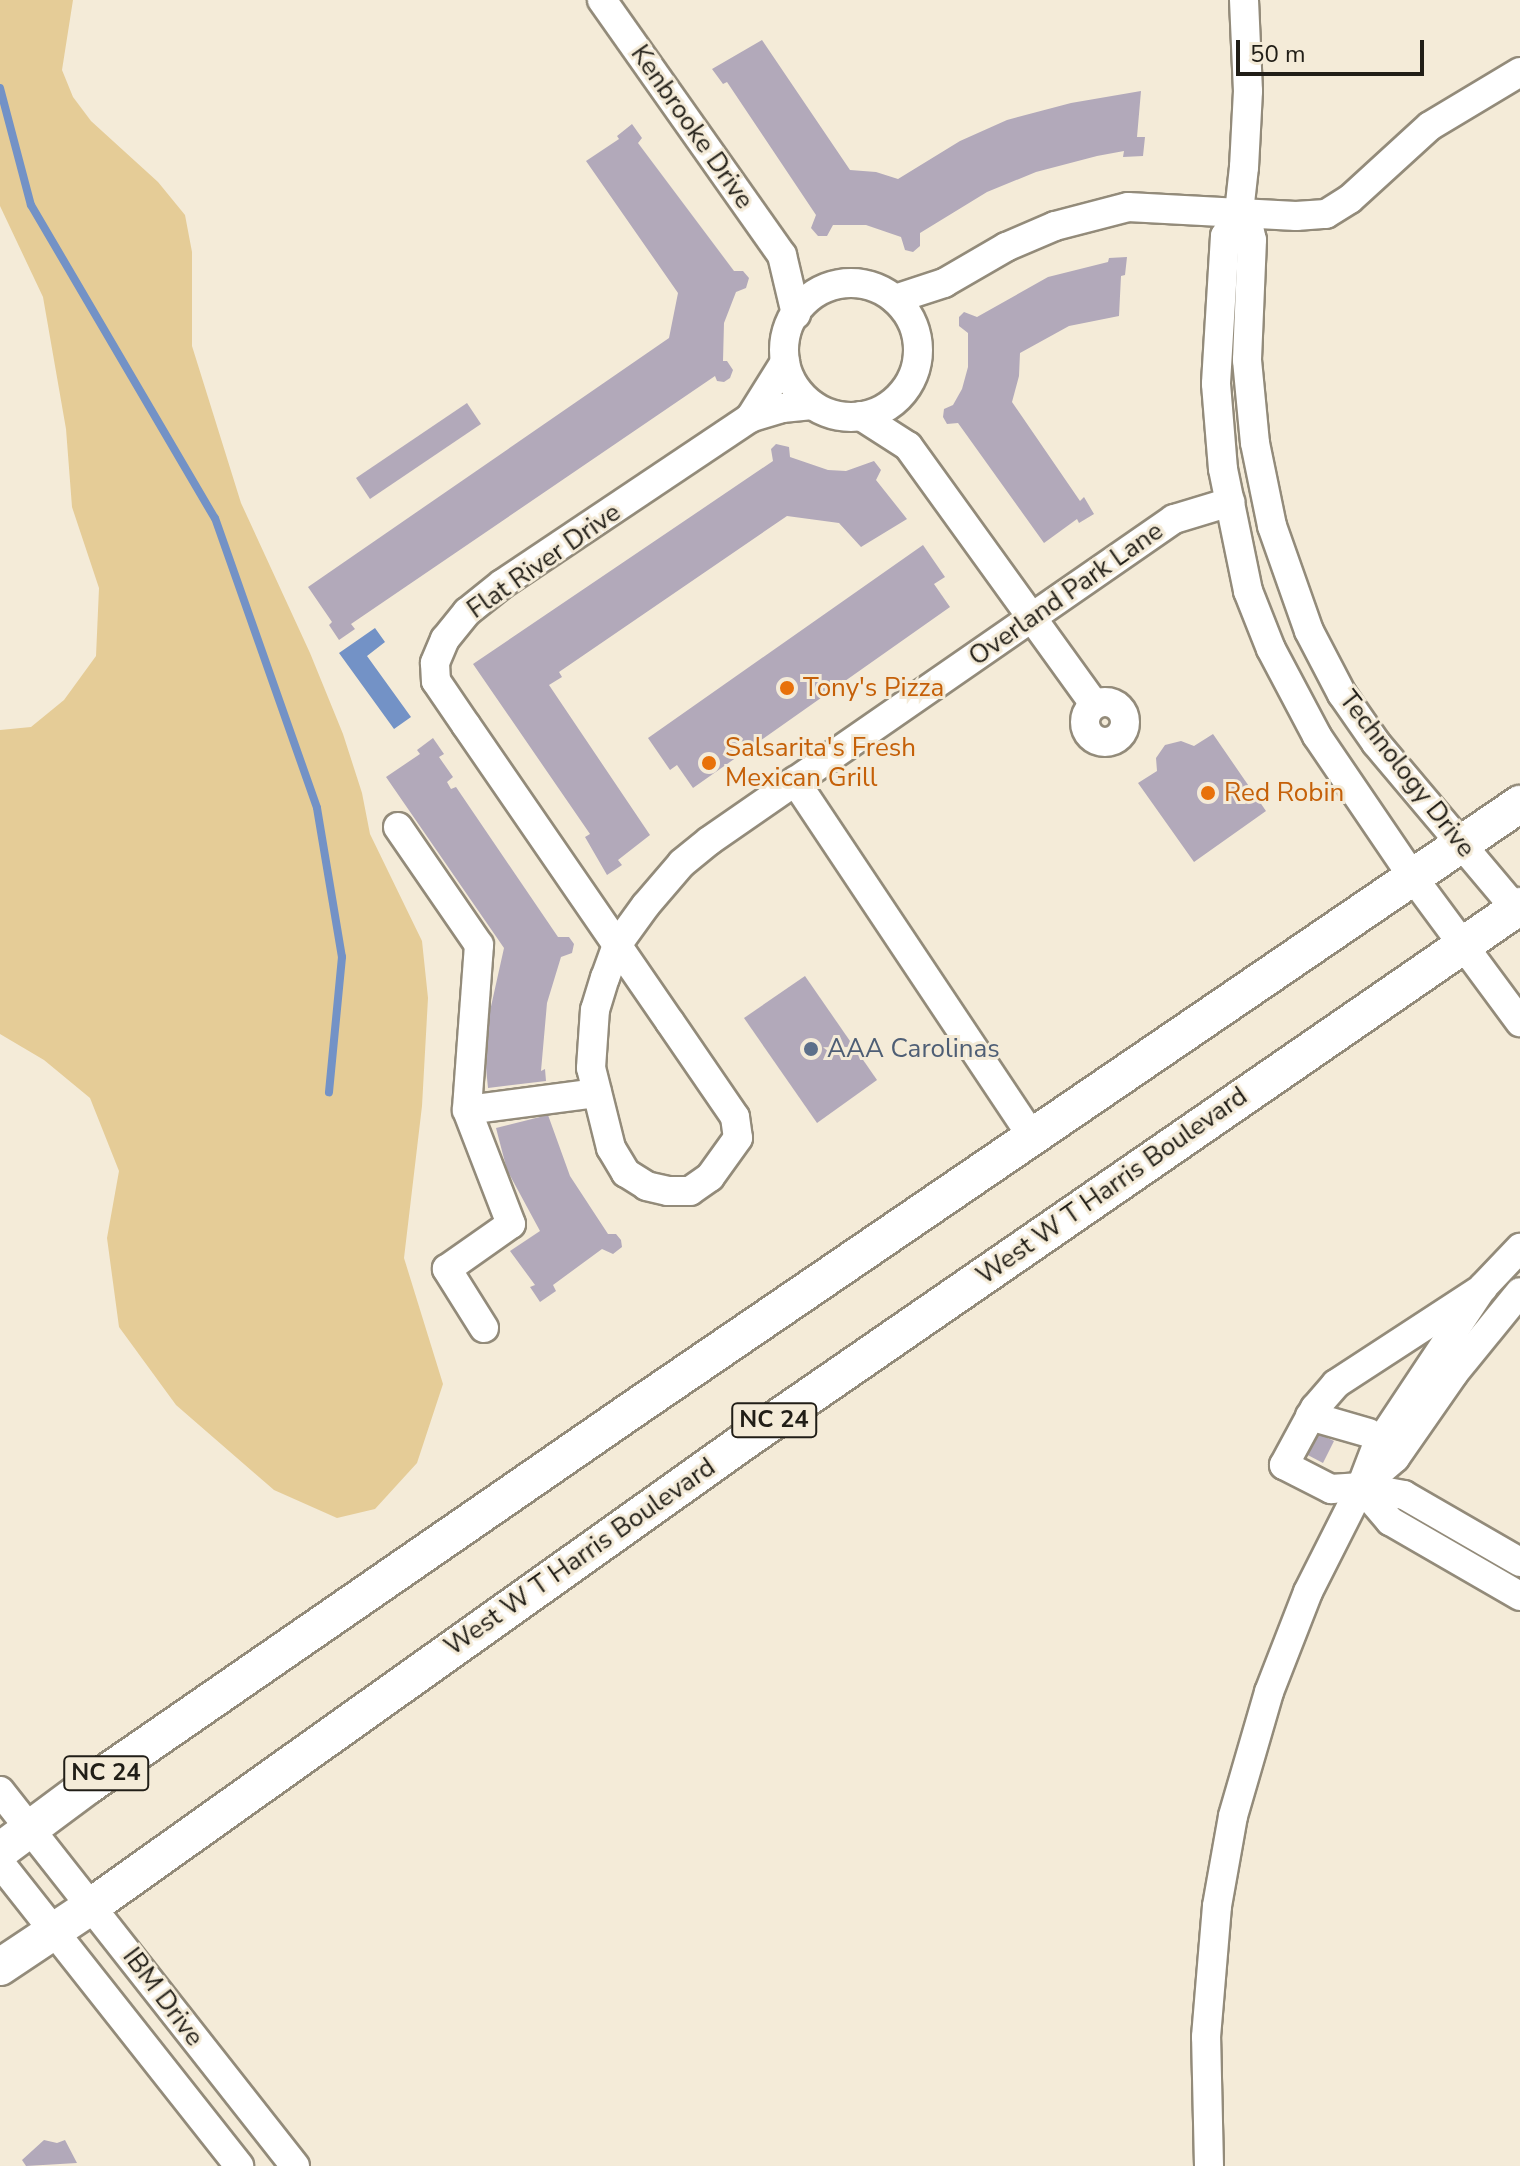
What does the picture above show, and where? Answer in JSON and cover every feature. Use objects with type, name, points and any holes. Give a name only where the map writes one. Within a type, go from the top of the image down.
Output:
[{"type":"main road","name":"NC 24","points":[[0,1851],[1032,1137],[1520,804]]},
{"type":"main road","name":"West W T Harris Boulevard","points":[[0,1967],[93,1905],[743,1442],[1463,945],[1519,910]]},
{"type":"street","name":"Kenbrooke Drive","points":[[602,0],[782,255],[796,314]]},
{"type":"street","name":"Technology Drive","points":[[1244,0],[1248,91],[1239,212],[1225,236],[1216,384],[1219,440],[1248,591],[1275,658],[1317,736],[1412,876],[1520,1022]]},
{"type":"street","points":[[895,299],[944,283],[1006,247],[1055,226],[1128,207],[1296,216],[1326,214],[1350,199],[1430,126],[1520,72]]},
{"type":"street","name":"Technology Drive","points":[[1239,212],[1248,223],[1252,240],[1247,360],[1251,419],[1266,502],[1282,560],[1309,631],[1356,717],[1519,910]]},
{"type":"street","name":"Kenbrooke Drive","points":[[782,255],[837,285]]},
{"type":"street","points":[[914,327],[944,283]]},
{"type":"street","points":[[796,314],[811,296],[837,285],[871,285],[895,299],[914,327],[918,358],[911,379],[888,405],[861,416]]},
{"type":"street","name":"Flat River Drive","points":[[750,418],[785,362],[788,327],[796,314]]},
{"type":"street","points":[[785,362],[795,387],[812,405]]},
{"type":"street","points":[[901,393],[908,415],[908,446]]},
{"type":"street","name":"Flat River Drive","points":[[617,945],[595,1010],[591,1040],[591,1068],[611,1148],[626,1173],[647,1186],[690,1191],[710,1177],[738,1138],[735,1117],[436,681],[435,663],[445,639],[467,612],[502,584],[750,418],[782,408],[812,405],[838,415],[861,416]]},
{"type":"street","points":[[861,416],[908,446],[1035,616],[1094,704]]},
{"type":"street","name":"Overland Park Lane","points":[[617,945],[682,863],[795,781],[1174,519],[1230,502]]},
{"type":"street","points":[[795,781],[1032,1137]]},
{"type":"street","points":[[398,827],[479,945],[467,1110],[511,1224],[447,1269],[484,1328]]},
{"type":"street","points":[[467,1110],[597,1093]]},
{"type":"street","points":[[1520,1248],[1427,1347],[1369,1433],[1360,1453],[1361,1487],[1390,1521],[1520,1596]]},
{"type":"street","points":[[1483,1287],[1336,1384],[1310,1416],[1284,1465],[1331,1489],[1361,1487],[1404,1495],[1520,1562]]},
{"type":"street","points":[[1209,2166],[1205,2081],[1208,1990],[1217,1906],[1233,1816],[1282,1655],[1320,1565],[1361,1487],[1376,1448],[1483,1287]]},
{"type":"street","points":[[1361,1487],[1395,1458],[1454,1373],[1520,1292]]},
{"type":"street","points":[[1310,1416],[1369,1433]]},
{"type":"street","name":"IBM Drive","points":[[0,1791],[93,1905],[295,2166]]},
{"type":"street","name":"IBM Drive","points":[[0,1863],[239,2166]]},
{"type":"shaded area","points":[[0,0],[73,0],[62,70],[73,97],[91,121],[158,182],[185,215],[192,252],[192,346],[241,503],[310,653],[343,734],[362,793],[370,834],[422,941],[428,998],[422,1106],[404,1258],[443,1384],[417,1463],[375,1509],[337,1518],[274,1490],[176,1405],[119,1327],[107,1238],[119,1171],[90,1098],[44,1060],[0,1034],[0,730],[31,727],[64,700],[96,656],[99,588],[72,507],[66,429],[43,297],[0,206]]},
{"type":"water","points":[[375,628],[385,642],[367,656],[411,717],[394,729],[339,653]]},
{"type":"building","points":[[762,40],[850,170],[876,172],[898,179],[960,141],[1007,120],[1071,103],[1141,91],[1137,137],[1145,137],[1143,156],[1123,157],[1124,151],[1097,156],[1036,172],[987,192],[920,233],[920,246],[913,252],[905,250],[901,237],[866,225],[833,225],[827,236],[818,236],[811,228],[816,215],[727,82],[723,84],[712,69]]},
{"type":"building","points":[[632,124],[642,138],[638,143],[734,271],[743,271],[749,278],[746,288],[736,292],[724,323],[723,361],[727,361],[733,370],[730,378],[724,382],[717,381],[715,376],[351,624],[355,629],[339,640],[329,625],[332,622],[308,587],[669,338],[678,293],[586,161],[619,139],[617,136]]},
{"type":"building","points":[[1127,257],[1125,275],[1121,276],[1119,316],[1069,326],[1020,353],[1019,376],[1012,402],[1080,501],[1084,497],[1094,514],[1079,523],[1077,519],[1044,543],[958,423],[947,424],[943,417],[944,409],[953,405],[962,389],[968,367],[968,333],[959,326],[959,317],[964,312],[977,317],[1048,277],[1108,262],[1109,258]]},
{"type":"building","points":[[467,403],[481,424],[370,499],[356,478]]},
{"type":"building","points":[[776,444],[789,447],[790,457],[828,470],[846,471],[874,461],[881,470],[876,480],[907,519],[861,547],[839,523],[787,516],[559,672],[562,677],[549,685],[650,835],[618,860],[622,865],[607,875],[585,837],[590,834],[473,664],[773,461],[771,449]]},
{"type":"building","points":[[923,545],[945,577],[934,584],[950,607],[693,788],[677,765],[670,770],[648,738]]},
{"type":"building","points":[[1213,734],[1266,811],[1194,862],[1138,783],[1157,771],[1156,758],[1165,745],[1181,741],[1194,746]]},
{"type":"building","points":[[433,738],[444,754],[439,757],[453,777],[447,782],[451,789],[456,787],[558,937],[569,937],[574,944],[572,953],[561,957],[547,1003],[541,1071],[545,1069],[546,1081],[488,1088],[486,1068],[490,1011],[504,948],[386,777],[420,754],[417,750]]},
{"type":"building","name":"AAA Carolinas","points":[[805,976],[877,1080],[817,1123],[744,1018]]},
{"type":"building","points":[[548,1115],[570,1176],[608,1234],[616,1234],[622,1247],[613,1254],[602,1249],[553,1285],[556,1291],[540,1302],[530,1287],[535,1285],[510,1251],[540,1231],[507,1170],[496,1128]]},
{"type":"building","points":[[1313,1431],[1334,1441],[1323,1463],[1302,1452]]},
{"type":"building","points":[[44,2140],[57,2143],[65,2140],[77,2163],[26,2166],[22,2160]]},
{"type":"waterway","points":[[0,88],[31,205],[215,518],[317,808],[342,957],[329,1092]]},
{"type":"place","name":"Tony's Pizza","points":[[787,688]]},
{"type":"place","name":"Salsarita's Fresh Mexican Grill","points":[[709,763]]},
{"type":"place","name":"Red Robin","points":[[1208,793]]},
{"type":"place","name":"AAA Carolinas","points":[[811,1049]]}]
